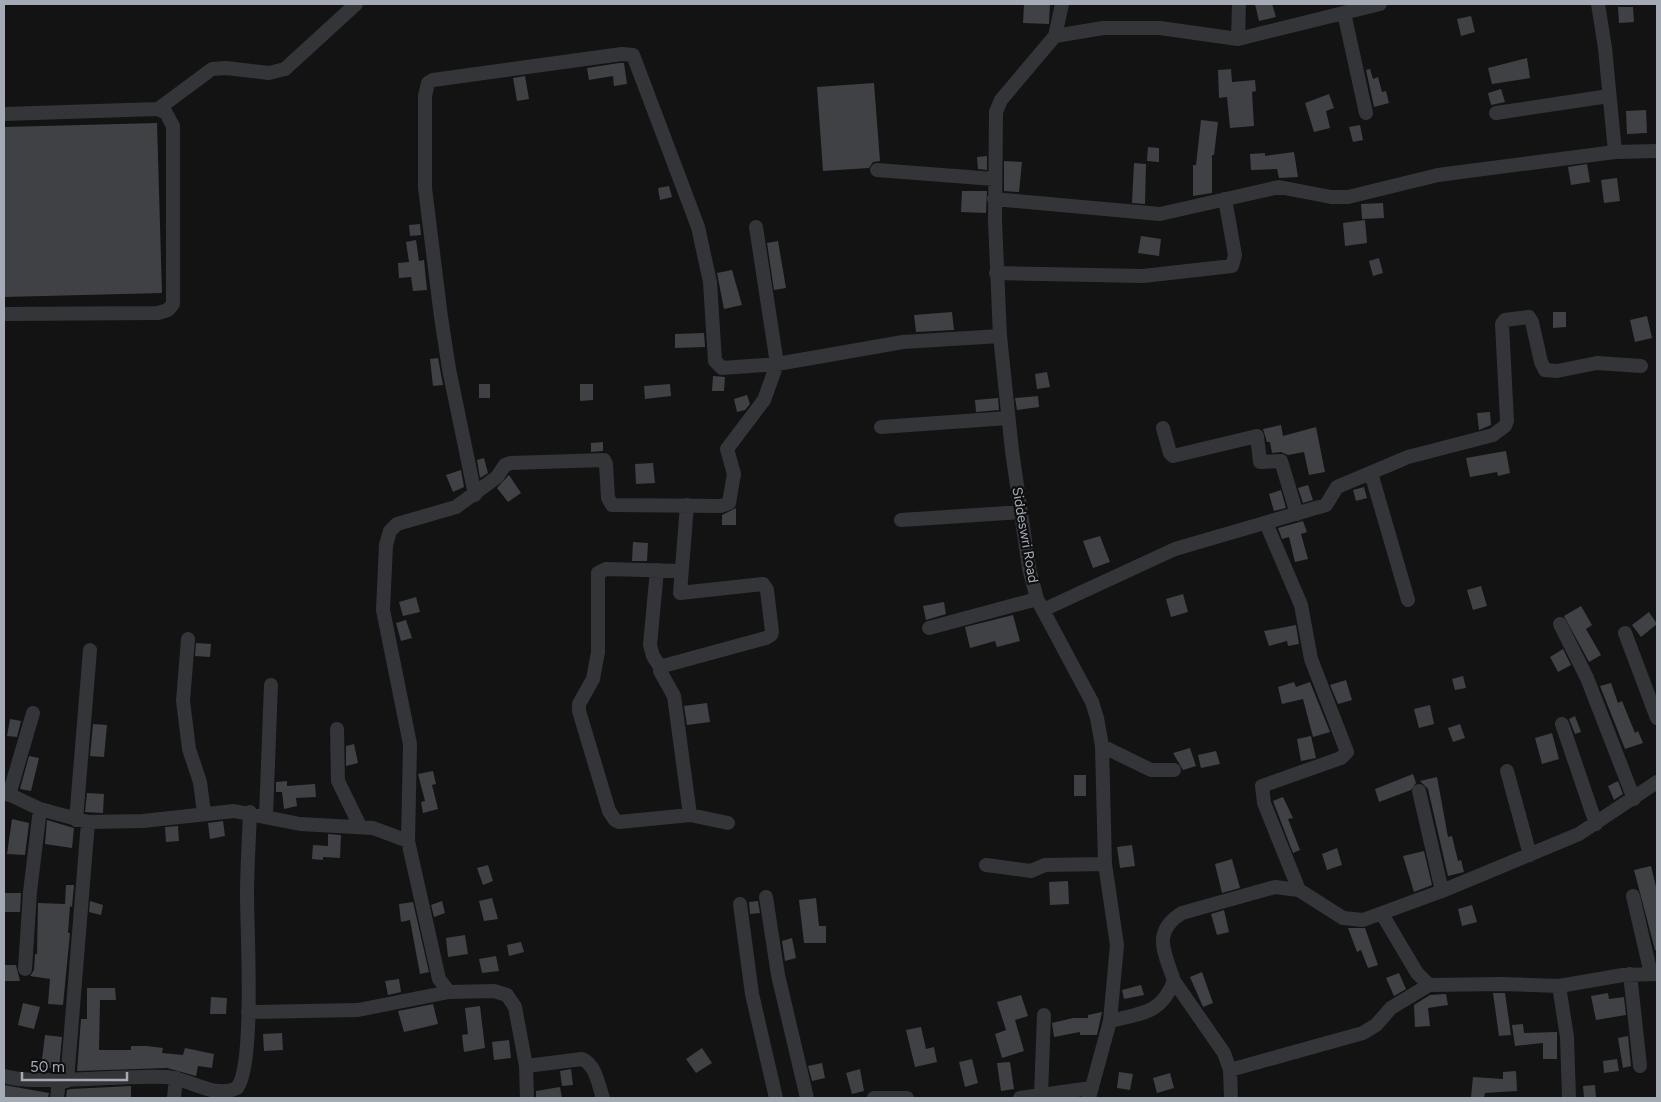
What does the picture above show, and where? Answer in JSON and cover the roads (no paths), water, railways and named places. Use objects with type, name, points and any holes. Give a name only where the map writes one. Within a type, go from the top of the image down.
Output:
[{"type":"street","points":[[158,109],[212,69],[226,68],[269,73],[285,69],[356,4]]},
{"type":"street","name":"Siddeswri Road","points":[[1062,4],[1055,36],[999,106],[994,126],[994,200],[1000,336],[1008,418],[1029,568],[1040,604],[1092,702],[1102,746],[1106,864],[1117,945],[1110,1021],[1090,1093]]},
{"type":"street","points":[[1238,4],[1238,38]]},
{"type":"street","points":[[1055,36],[1103,28],[1160,28],[1238,38],[1380,4]]},
{"type":"street","points":[[1598,4],[1605,48],[1615,152]]},
{"type":"street","points":[[1344,13],[1366,113]]},
{"type":"street","points":[[475,494],[448,369],[426,195],[425,96],[428,82],[433,80],[622,54],[633,55],[698,227],[710,282],[715,361],[722,368],[778,364],[903,342],[1000,336]]},
{"type":"street","points":[[1496,113],[1609,96]]},
{"type":"street","points":[[4,114],[158,109],[166,114],[173,126],[173,304],[168,310],[158,313],[4,314]]},
{"type":"street","points":[[994,200],[1160,214],[1285,186],[1332,197],[1348,198],[1438,176],[1615,152],[1657,151]]},
{"type":"street","points":[[878,170],[994,179]]},
{"type":"street","points":[[996,273],[1143,276],[1232,266],[1236,255],[1225,198]]},
{"type":"street","points":[[449,992],[439,979],[408,842],[410,744],[383,610],[386,545],[390,531],[398,524],[450,510],[497,477],[507,463],[600,460],[606,464],[610,504],[721,506],[729,503],[734,474],[727,449],[760,406],[778,364],[756,227]]},
{"type":"street","points":[[929,628],[1040,604],[1175,548],[1326,505],[1337,487],[1408,457],[1493,435],[1505,426],[1507,421],[1502,324],[1505,320],[1529,317],[1532,322],[1541,362],[1545,370],[1556,371],[1603,363],[1641,366]]},
{"type":"street","points":[[881,427],[1008,418]]},
{"type":"street","points":[[1164,428],[1170,453],[1174,456],[1257,436],[1260,462],[1281,461],[1297,514]]},
{"type":"street","points":[[1371,473],[1408,600]]},
{"type":"street","points":[[661,668],[766,638],[772,632],[767,590],[764,584],[682,594],[679,591],[687,504]]},
{"type":"street","points":[[901,520],[1021,512]]},
{"type":"street","points":[[1266,522],[1301,605],[1311,659],[1347,752],[1341,758],[1262,786],[1264,803],[1299,890]]},
{"type":"street","points":[[681,571],[606,569],[598,573],[598,652],[593,679],[579,704],[579,711],[609,811],[615,820],[620,822],[690,815],[728,823]]},
{"type":"street","points":[[657,570],[650,645],[653,656],[661,668],[662,675],[673,692],[690,815]]},
{"type":"street","points":[[1560,624],[1587,678],[1634,799]]},
{"type":"street","points":[[1625,633],[1657,718]]},
{"type":"street","points":[[188,639],[183,701],[189,749],[200,782],[204,813]]},
{"type":"street","points":[[57,1098],[63,1080],[82,821],[90,650]]},
{"type":"street","points":[[266,816],[271,684]]},
{"type":"street","points":[[33,713],[7,794],[40,809],[82,821],[143,821],[222,811],[250,812],[300,824],[360,826],[382,830],[408,842]]},
{"type":"street","points":[[1562,724],[1596,824]]},
{"type":"street","points":[[337,728],[337,776],[340,787],[360,826]]},
{"type":"street","points":[[1102,746],[1151,770],[1174,770]]},
{"type":"street","points":[[1507,771],[1530,855]]},
{"type":"street","points":[[1231,1098],[1230,1070],[1224,1053],[1174,982],[1163,945],[1163,935],[1170,921],[1182,913],[1275,887],[1299,890],[1343,918],[1363,920],[1442,891],[1530,855],[1596,824],[1657,782]]},
{"type":"street","points":[[1419,791],[1442,891]]},
{"type":"street","points":[[25,969],[30,892],[40,809]]},
{"type":"street","points":[[4,1076],[18,1079],[63,1080],[176,1078],[215,1091],[232,1094],[241,1083],[248,1012],[247,895],[250,812]]},
{"type":"street","points":[[986,865],[1031,870],[1045,865],[1106,864]]},
{"type":"street","points":[[1230,1070],[1363,1033],[1376,1025],[1395,1005],[1429,985],[1502,984],[1559,986],[1630,974],[1654,974],[1633,896]]},
{"type":"street","points":[[766,897],[778,975],[806,1098]]},
{"type":"street","points":[[740,904],[752,994],[776,1098]]},
{"type":"street","points":[[1382,914],[1417,973],[1429,985]]},
{"type":"street","points":[[1630,974],[1640,1066]]},
{"type":"street","points":[[1110,1021],[1161,1005],[1168,998],[1174,982]]},
{"type":"street","points":[[1559,986],[1567,1038],[1569,1098]]},
{"type":"street","points":[[248,1012],[358,1010],[449,992],[494,991],[508,995],[515,1007],[526,1066],[527,1098]]},
{"type":"street","points":[[1041,1095],[1044,1015]]},
{"type":"street","points":[[526,1066],[582,1059],[589,1062],[592,1067],[603,1098]]},
{"type":"street","points":[[174,1098],[176,1078]]},
{"type":"street","points":[[1020,1098],[1090,1093]]},
{"type":"street","points":[[874,1098],[906,1098]]}]
